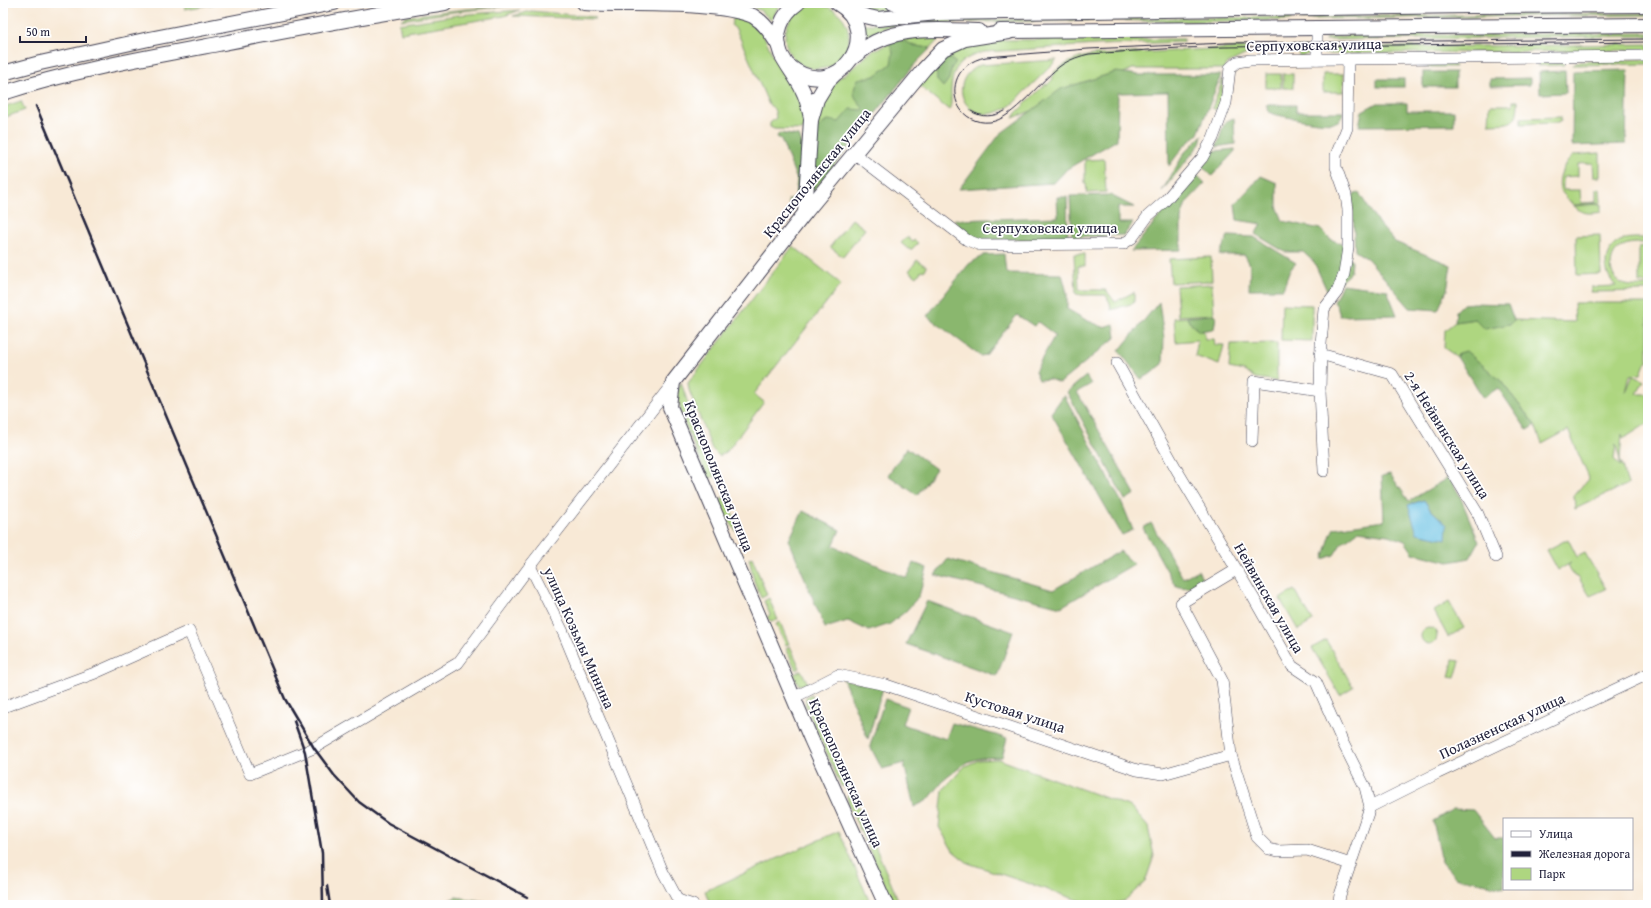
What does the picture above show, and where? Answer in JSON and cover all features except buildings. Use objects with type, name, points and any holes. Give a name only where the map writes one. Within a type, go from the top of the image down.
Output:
[{"type":"main road","points":[[3,73],[40,62],[156,37],[334,3]]},
{"type":"main road","points":[[3,92],[31,84],[153,56],[386,12],[445,3]]},
{"type":"main road","points":[[584,3],[704,4],[733,8],[755,17],[769,30],[779,46],[784,60],[789,66],[802,90],[808,104],[811,120]]},
{"type":"main road","points":[[779,46],[778,32],[780,25],[788,12],[798,3]]},
{"type":"main road","points":[[893,3],[937,13]]},
{"type":"main road","points":[[841,5],[865,16],[878,19],[937,13],[1648,5]]},
{"type":"main road","points":[[805,213],[811,120],[817,99],[828,82],[836,73],[848,64],[857,44],[854,22],[841,5]]},
{"type":"main road","points":[[852,58],[875,42],[904,32],[937,30],[1009,32],[1648,25]]},
{"type":"main road","name":"Краснополянская улица","points":[[886,905],[793,698],[670,407],[673,382],[805,213],[924,69],[943,49],[965,40],[1009,32]]},
{"type":"main road","points":[[789,66],[801,74],[815,78],[836,73]]},
{"type":"street","points":[[1317,29],[1317,59]]},
{"type":"street","name":"Серпуховская улица","points":[[855,154],[975,244],[1123,244],[1132,238],[1143,222],[1164,202],[1202,158],[1213,138],[1226,103],[1229,72],[1234,64],[1250,60],[1648,56]]},
{"type":"street","points":[[1324,471],[1320,391],[1320,354],[1324,308],[1337,292],[1344,274],[1348,247],[1348,210],[1346,195],[1336,167],[1336,155],[1347,128],[1348,59]]},
{"type":"street","name":"2-я Нейвинская улица","points":[[1320,354],[1392,374],[1478,514],[1496,557]]},
{"type":"street","name":"Нейвинская улица","points":[[1116,363],[1292,666],[1316,682],[1365,787],[1370,807]]},
{"type":"street","points":[[1252,441],[1254,381],[1320,391]]},
{"type":"street","name":"улица Козьмы Минина","points":[[673,382],[530,566],[563,632],[663,872],[678,900],[693,905]]},
{"type":"street","points":[[656,404],[670,407]]},
{"type":"street","points":[[3,707],[95,673],[189,631],[250,774],[314,748],[458,663],[530,566]]},
{"type":"street","points":[[1236,570],[1181,603],[1222,680],[1231,755],[1256,837],[1269,849],[1278,851],[1307,850],[1349,868]]},
{"type":"street","name":"Полазненская улица","points":[[1370,807],[1438,773],[1648,674]]},
{"type":"street","name":"Кустовая улица","points":[[793,698],[838,675],[886,685],[1137,770],[1163,774],[1231,755]]},
{"type":"street","points":[[1341,905],[1339,901],[1340,895],[1370,807]]},
{"type":"green space","points":[[184,3],[220,3],[185,9]]},
{"type":"green space","points":[[745,3],[771,3],[779,5],[771,20],[761,11]]},
{"type":"green space","points":[[855,3],[880,3],[893,8],[876,11]]},
{"type":"green space","points":[[519,5],[453,12],[401,20],[404,17],[433,13]]},
{"type":"green space","points":[[811,5],[823,5],[840,14],[847,25],[849,37],[847,49],[840,60],[823,69],[811,69],[799,64],[790,55],[785,43],[785,31],[790,19],[799,10]]},
{"type":"green space","points":[[520,10],[504,16],[401,33],[399,24],[458,15]]},
{"type":"green space","points":[[531,11],[595,17],[595,19],[513,16]]},
{"type":"green space","points":[[1648,13],[1648,15],[1301,19],[1301,17]]},
{"type":"green space","points":[[735,15],[747,20],[758,29],[765,38],[774,58],[801,94],[806,126],[802,130],[774,129],[770,127],[770,123],[776,118],[775,112],[769,105],[736,29],[731,25]]},
{"type":"green space","points":[[1291,17],[1291,20],[1182,22],[1114,20],[908,23],[884,28],[864,37],[863,24],[887,24],[928,20]]},
{"type":"green space","points":[[1648,33],[1648,36],[1324,40],[1327,38],[1342,36]]},
{"type":"green space","points":[[942,36],[915,64],[811,194],[818,101],[839,78],[872,51],[900,39]]},
{"type":"green space","points":[[900,39],[915,46],[931,48],[915,64],[811,194],[816,129],[828,120],[839,122],[850,109],[864,110],[856,99],[854,93],[858,79],[875,76],[891,64],[893,52],[889,42]]},
{"type":"green space","points":[[1184,39],[1183,42],[1097,45],[984,52],[963,61],[959,65],[953,76],[951,104],[949,110],[917,84],[955,46],[994,40]]},
{"type":"green space","points":[[1648,44],[1648,50],[1325,54],[1322,53],[1320,48]]},
{"type":"green space","points":[[1247,48],[1247,54],[1228,63],[1224,69],[1132,69],[1099,85],[1013,118],[1016,113],[1045,84],[1047,85],[1053,79],[1052,77],[1055,74],[1054,72],[1063,65],[1083,57],[1094,55]]},
{"type":"green space","points":[[1299,48],[1311,48],[1309,54],[1299,57]]},
{"type":"green space","points":[[943,57],[948,57],[956,63],[952,67],[949,79],[943,87],[937,80],[936,66]]},
{"type":"green space","points":[[1648,59],[1648,64],[1572,65],[1575,62]]},
{"type":"green space","points":[[1057,60],[1015,102],[996,113],[983,114],[972,110],[965,102],[962,93],[963,82],[969,73],[980,65]]},
{"type":"green space","points":[[1540,62],[1563,62],[1564,65],[1537,66]]},
{"type":"green space","points":[[1426,63],[1453,63],[1455,67],[1423,67]]},
{"type":"green space","points":[[1628,70],[1626,144],[1572,146],[1573,71]]},
{"type":"green space","points":[[1565,71],[1566,93],[1540,94],[1539,72]]},
{"type":"green space","points":[[1116,72],[1139,75],[1221,75],[1198,134],[1183,147],[1169,166],[1168,92],[1118,93],[1117,140],[1067,169],[1054,183],[959,189],[1000,134],[1061,89]]},
{"type":"green space","points":[[1423,72],[1455,72],[1455,87],[1423,87]]},
{"type":"green space","points":[[1266,74],[1281,74],[1281,88],[1266,88]]},
{"type":"green space","points":[[1283,74],[1293,74],[1293,88],[1283,88]]},
{"type":"green space","points":[[1323,74],[1344,74],[1343,92],[1323,92]]},
{"type":"green space","points":[[1224,76],[1220,111],[1212,108]]},
{"type":"green space","points":[[1530,78],[1530,85],[1490,86],[1490,79]]},
{"type":"green space","points":[[1377,79],[1404,79],[1404,87],[1377,87]]},
{"type":"green space","points":[[21,101],[25,110],[3,118],[3,107]]},
{"type":"green space","points":[[1513,101],[1518,101],[1518,109],[1514,119],[1511,122],[1489,124],[1490,105],[1513,105]]},
{"type":"green space","points":[[1377,103],[1407,103],[1407,111],[1454,111],[1454,125],[1359,126],[1362,111]]},
{"type":"green space","points":[[1266,105],[1296,105],[1296,112],[1343,112],[1338,121],[1330,123],[1273,114],[1269,112]]},
{"type":"green space","points":[[1561,117],[1561,121],[1558,123],[1521,124],[1521,118]]},
{"type":"green space","points":[[1234,118],[1235,144],[1216,147],[1224,126],[1229,120]]},
{"type":"green space","points":[[779,133],[799,136],[801,142],[801,184],[794,208],[790,206],[788,200],[795,197],[797,180],[781,139],[777,137]]},
{"type":"green space","points":[[1202,135],[1200,144],[1162,191],[1185,152]]},
{"type":"green space","points":[[1235,149],[1235,151],[1212,176],[1202,166],[1214,151]]},
{"type":"green space","points":[[1600,153],[1600,177],[1594,177],[1593,163],[1578,164],[1578,176],[1563,177],[1563,190],[1580,190],[1581,203],[1596,202],[1596,189],[1600,188],[1601,203],[1573,205],[1560,190],[1560,175],[1562,171],[1567,162],[1574,155]]},
{"type":"green space","points":[[1104,159],[1106,192],[1087,193],[1085,184],[1085,160]]},
{"type":"green space","points":[[1195,173],[1205,183],[1186,203],[1181,218],[1181,250],[1131,251]]},
{"type":"green space","points":[[1261,176],[1277,183],[1277,206],[1283,221],[1320,229],[1330,239],[1342,244],[1352,262],[1351,272],[1328,293],[1314,262],[1303,252],[1285,252],[1255,234],[1262,224],[1237,220],[1235,204]]},
{"type":"green space","points":[[1359,193],[1379,224],[1395,242],[1451,265],[1447,290],[1438,310],[1410,308],[1368,259],[1355,251],[1352,195]]},
{"type":"green space","points":[[1110,195],[1134,207],[1118,207],[1118,223],[1133,223],[1124,235],[1072,237],[1070,196]]},
{"type":"green space","points":[[1057,197],[1067,197],[1068,239],[979,240],[962,230],[954,220],[1058,217]]},
{"type":"green space","points":[[1601,204],[1601,212],[1593,213],[1583,212],[1574,206]]},
{"type":"green space","points":[[852,219],[865,229],[843,257],[830,247]]},
{"type":"green space","points":[[1600,235],[1601,274],[1577,275],[1576,236]]},
{"type":"green space","points":[[1228,236],[1254,237],[1296,263],[1290,270],[1283,289],[1249,289],[1250,265],[1245,255],[1219,255]]},
{"type":"green space","points":[[907,237],[913,242],[914,240],[918,243],[912,249],[908,249],[901,243]]},
{"type":"green space","points":[[1648,238],[1648,243],[1624,245],[1621,247],[1613,256],[1611,267],[1614,277],[1618,281],[1629,286],[1648,286],[1648,291],[1591,292],[1591,287],[1616,286],[1608,275],[1606,262],[1607,256],[1614,245],[1626,239]]},
{"type":"green space","points":[[793,246],[841,284],[754,394],[764,402],[728,450],[719,456],[712,449],[689,390],[688,383]]},
{"type":"green space","points":[[1648,246],[1648,283],[1639,283],[1639,247]]},
{"type":"green space","points":[[1004,254],[1006,273],[1062,274],[1067,293],[1067,309],[1086,320],[1103,327],[1114,324],[1116,337],[1060,383],[1049,379],[1039,380],[1035,371],[1055,335],[1038,322],[1034,326],[1017,315],[986,355],[980,356],[927,316],[969,264],[984,255]]},
{"type":"green space","points":[[1074,254],[1085,254],[1085,266],[1078,266],[1079,290],[1106,290],[1115,302],[1134,292],[1134,303],[1111,310],[1110,303],[1106,295],[1076,294]]},
{"type":"green space","points":[[1211,257],[1212,281],[1171,283],[1169,259]]},
{"type":"green space","points":[[917,260],[927,267],[924,271],[922,270],[917,277],[909,271]]},
{"type":"green space","points":[[1212,284],[1214,314],[1178,316],[1176,286]]},
{"type":"green space","points":[[1342,284],[1387,290],[1397,315],[1340,316],[1334,302]]},
{"type":"green space","points":[[1159,302],[1164,338],[1163,364],[1149,375],[1141,379],[1119,351]]},
{"type":"green space","points":[[1574,303],[1648,303],[1648,361],[1646,361],[1641,374],[1630,375],[1626,392],[1633,375],[1644,381],[1637,394],[1648,394],[1648,423],[1623,439],[1622,434],[1620,460],[1628,484],[1575,509],[1574,495],[1589,478],[1568,430],[1542,444],[1535,425],[1500,380],[1458,353],[1457,357],[1444,348],[1445,330],[1455,322],[1475,319],[1510,324],[1514,320],[1575,322]],"holes":[[[1616,444],[1620,460],[1620,466],[1614,459]]]},
{"type":"green space","points":[[1282,304],[1312,305],[1312,341],[1281,340]]},
{"type":"green space","points":[[1463,304],[1508,304],[1514,320],[1510,324],[1485,329],[1475,319],[1455,322],[1456,311]]},
{"type":"green space","points":[[1216,316],[1214,329],[1199,331],[1189,322],[1187,317]]},
{"type":"green space","points":[[1187,317],[1193,326],[1204,332],[1205,339],[1214,339],[1215,345],[1224,345],[1219,365],[1195,356],[1198,340],[1176,342],[1174,318]]},
{"type":"green space","points":[[1277,343],[1277,381],[1255,378],[1244,371],[1229,368],[1231,344]]},
{"type":"green space","points":[[1466,351],[1500,380],[1535,425],[1527,430],[1498,388],[1483,398],[1457,357],[1458,353]]},
{"type":"green space","points":[[1086,376],[1091,384],[1077,392],[1135,494],[1125,500],[1067,392]]},
{"type":"green space","points":[[681,382],[691,413],[682,416],[677,394]]},
{"type":"green space","points":[[1064,395],[1122,503],[1133,530],[1122,535],[1051,413]]},
{"type":"green space","points":[[693,416],[712,464],[715,476],[708,479],[683,420]]},
{"type":"green space","points":[[907,448],[936,469],[917,495],[888,475]]},
{"type":"green space","points":[[1390,474],[1409,501],[1449,477],[1459,494],[1479,542],[1470,558],[1449,562],[1413,553],[1405,541],[1388,535],[1358,531],[1341,544],[1334,555],[1323,559],[1334,528],[1384,521],[1382,476]],"holes":[[[1424,500],[1430,509],[1447,525],[1408,505]]]},
{"type":"green space","points":[[723,497],[741,529],[736,531],[722,510],[719,503]]},
{"type":"green space","points":[[803,511],[840,530],[833,546],[907,578],[914,563],[927,568],[919,596],[906,611],[890,624],[869,631],[848,621],[825,628],[789,540]]},
{"type":"green space","points":[[1151,523],[1183,578],[1198,570],[1203,580],[1186,588],[1175,585],[1143,528]]},
{"type":"green space","points":[[1568,539],[1577,557],[1585,553],[1606,589],[1590,596],[1578,577],[1574,576],[1568,565],[1571,563],[1558,570],[1547,550]]},
{"type":"green space","points":[[1120,551],[1134,564],[1061,607],[935,575],[948,559],[1053,590]]},
{"type":"green space","points":[[752,557],[767,595],[761,598],[754,581],[749,558]]},
{"type":"green space","points":[[1294,590],[1313,621],[1298,630],[1280,599]]},
{"type":"green space","points":[[769,598],[778,620],[770,621],[767,617],[770,615],[764,601]]},
{"type":"green space","points":[[927,601],[1013,632],[997,676],[906,644]]},
{"type":"green space","points":[[1449,602],[1464,628],[1448,637],[1434,611]]},
{"type":"green space","points":[[780,622],[789,644],[786,645],[776,624]]},
{"type":"green space","points":[[1429,628],[1435,630],[1437,636],[1435,642],[1429,644],[1423,642],[1421,636],[1423,630]]},
{"type":"green space","points":[[1326,640],[1353,687],[1340,695],[1312,648]]},
{"type":"green space","points":[[790,646],[800,668],[796,670],[786,648]]},
{"type":"green space","points":[[1453,660],[1460,661],[1455,678],[1449,677]]},
{"type":"green space","points":[[801,670],[808,684],[799,685],[793,675]]},
{"type":"green space","points":[[843,679],[883,688],[868,739]]},
{"type":"green space","points":[[811,694],[850,786],[841,786],[806,706],[806,697]]},
{"type":"green space","points":[[885,699],[908,707],[902,724],[946,739],[952,723],[1007,738],[1002,757],[981,758],[967,762],[945,779],[928,800],[914,807],[904,763],[882,769],[870,746]]},
{"type":"green space","points":[[998,759],[1131,807],[1148,827],[1154,856],[1145,882],[1124,901],[1107,905],[1093,905],[968,863],[953,851],[939,827],[943,790],[965,766],[979,760]]},
{"type":"green space","points":[[852,792],[899,902],[892,900],[849,806],[847,796]]},
{"type":"green space","points":[[1453,809],[1473,810],[1495,838],[1503,838],[1503,888],[1455,877],[1442,862],[1433,821]]},
{"type":"green space","points":[[839,831],[871,905],[764,905],[717,903],[709,901],[705,891]]},
{"type":"green space","points":[[456,897],[503,904],[504,905],[438,905]]},
{"type":"water","points":[[1424,500],[1430,509],[1447,525],[1446,539],[1417,533],[1408,505]]},
{"type":"tram line","points":[[1648,39],[1226,43],[1088,49],[986,57],[971,63],[961,72],[956,83],[955,94],[958,106],[965,115],[976,121],[990,122],[999,120],[1008,114],[1063,64],[1089,54],[1179,48],[1225,47],[1648,42]]},
{"type":"tram line","points":[[971,111],[983,116],[996,115],[1005,111]]},
{"type":"railway","points":[[36,106],[285,699],[314,748],[334,775],[359,802],[388,823],[527,897]]},
{"type":"railway","points":[[294,721],[305,752],[322,853],[323,905]]},
{"type":"railway","points":[[327,886],[330,905]]}]
